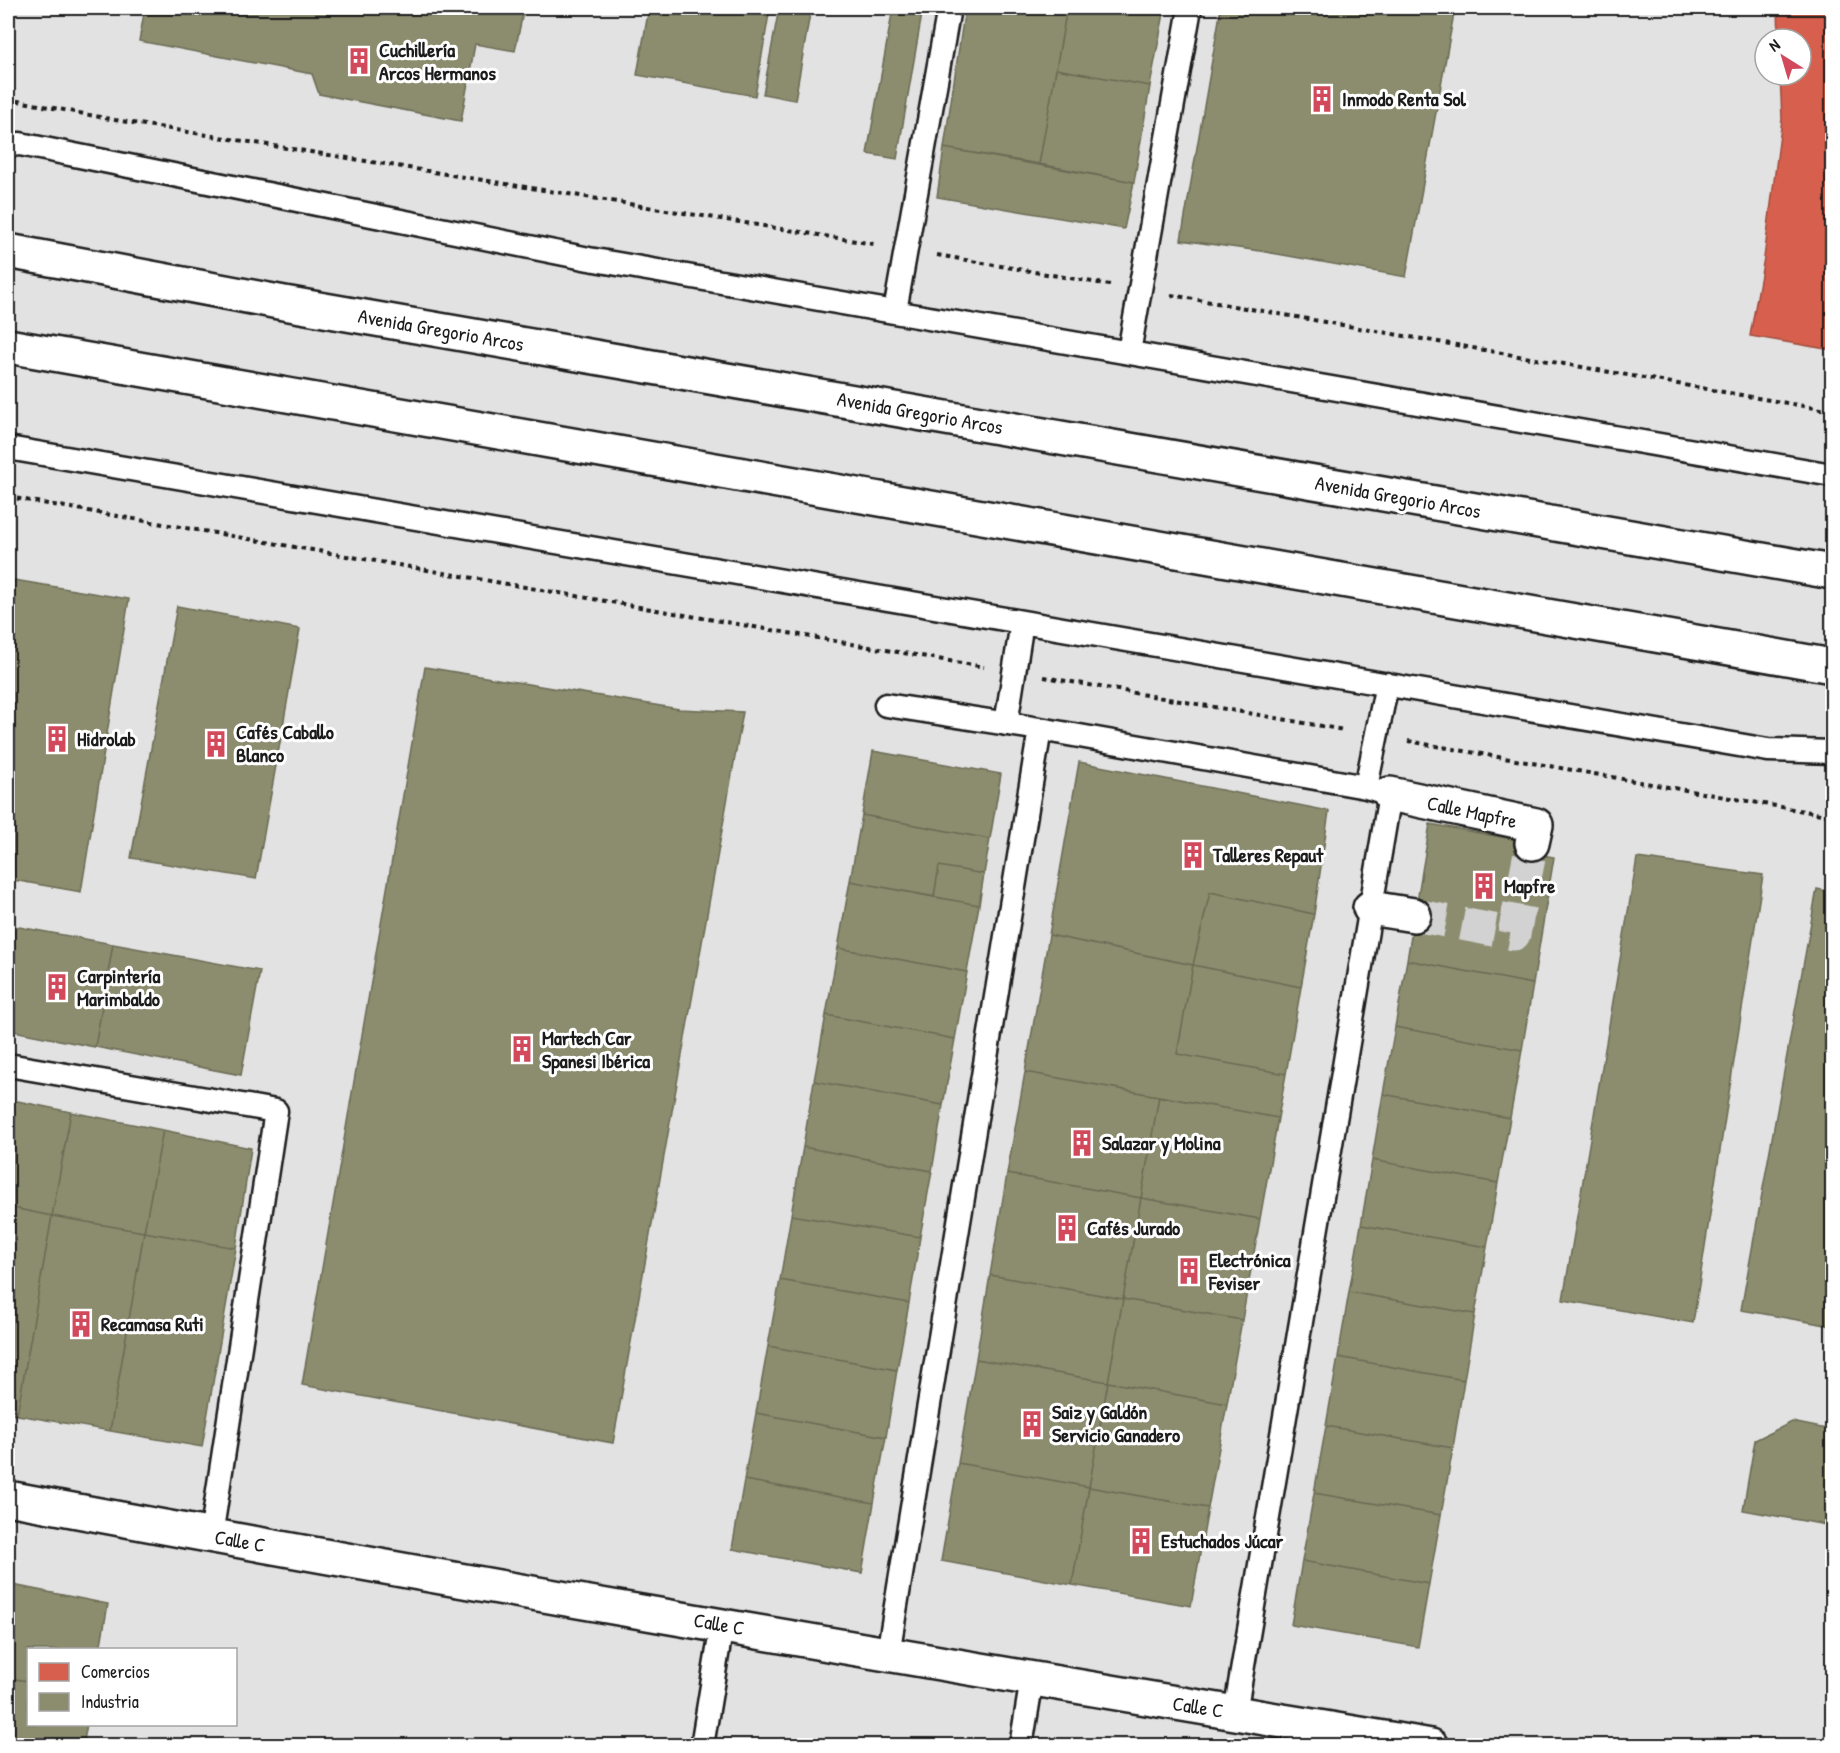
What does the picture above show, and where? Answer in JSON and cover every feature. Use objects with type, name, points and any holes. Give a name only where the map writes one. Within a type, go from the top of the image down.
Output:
[{"type":"main road","name":"Avenida Gregorio Arcos","points":[[8,251],[308,307],[1833,572]]},
{"type":"main road","points":[[8,346],[1833,666]]},
{"type":"main road","name":"Calle Mapfre","points":[[1378,791],[1536,825],[1532,843]]},
{"type":"main road","points":[[1370,908],[1414,915]]},
{"type":"main road","name":"Calle C","points":[[8,1498],[211,1536],[888,1654],[1431,1746]]},
{"type":"lane","points":[[895,311],[949,8]]},
{"type":"lane","points":[[1129,352],[1190,8]]},
{"type":"lane","points":[[8,145],[20,144],[589,259],[1833,475]]},
{"type":"lane","points":[[8,448],[1768,750],[1833,752]]},
{"type":"lane","points":[[1006,723],[1022,622]]},
{"type":"lane","points":[[1235,1713],[1370,908],[1378,791],[1377,736],[1387,684]]},
{"type":"lane","points":[[886,705],[1006,723],[1378,791]]},
{"type":"lane","points":[[888,1654],[1040,729]]},
{"type":"lane","points":[[8,1065],[276,1111],[211,1536]]},
{"type":"lane","points":[[702,1746],[722,1625]]},
{"type":"lane","points":[[1021,1746],[1032,1679]]},
{"type":"path","points":[[8,497],[1833,816]]},
{"type":"shaded area","points":[[8,8],[1832,8],[1832,1745],[8,1745]]},
{"type":"building: Comercios","points":[[1778,8],[1832,8],[1832,350],[1750,336],[1764,258],[1782,119],[1781,87],[1813,87],[1813,27],[1779,27]]},
{"type":"building: Industria","name":"Cuchillería Arcos Hermanos","points":[[145,8],[524,8],[515,51],[475,44],[461,121],[319,94],[312,74],[139,41]]},
{"type":"building: Industria","points":[[649,8],[770,8],[755,96],[637,75]]},
{"type":"building: Industria","points":[[779,8],[811,8],[795,100],[763,94]]},
{"type":"building: Industria","points":[[893,8],[923,8],[897,159],[867,154]]},
{"type":"building: Industria","points":[[965,8],[1067,8],[1039,164],[944,148]]},
{"type":"building: Industria","points":[[1067,8],[1165,8],[1150,86],[1056,69]]},
{"type":"building: Industria","name":"Inmodo Renta Sol","points":[[1221,8],[1455,8],[1406,277],[1260,251],[1181,240]]},
{"type":"building: Industria","points":[[1056,69],[1150,86],[1134,182],[1039,164]]},
{"type":"building: Industria","points":[[944,148],[1134,182],[1124,229],[937,197]]},
{"type":"building: Industria","name":"Hidrolab","points":[[8,579],[129,599],[81,892],[8,879]]},
{"type":"building: Industria","name":"Cafés Caballo Blanco","points":[[177,606],[300,629],[256,879],[131,858]]},
{"type":"building: Industria","name":"Martech Car Spanesi Ibérica","points":[[425,667],[679,709],[743,712],[613,1443],[302,1385]]},
{"type":"building: Industria","points":[[873,751],[1001,774],[990,839],[862,815]]},
{"type":"building: Industria","name":"Talleres Repaut","points":[[1079,762],[1329,811],[1314,914],[1210,892],[1193,965],[1049,935]]},
{"type":"building: Industria","points":[[862,815],[990,839],[984,874],[939,866],[934,897],[850,881]]},
{"type":"building: Industria","name":"Mapfre","points":[[1430,824],[1534,843],[1532,853],[1554,857],[1533,984],[1407,960]]},
{"type":"building: Industria","points":[[1637,858],[1763,875],[1693,1323],[1563,1300]]},
{"type":"building: Industria","points":[[939,866],[984,874],[979,905],[934,897]]},
{"type":"building: Industria","points":[[850,881],[979,905],[967,972],[838,948]]},
{"type":"building: Industria","points":[[1817,889],[1832,892],[1832,1326],[1741,1310]]},
{"type":"building: Industria","points":[[1210,892],[1314,914],[1301,987],[1193,965]]},
{"type":"building: Industria","name":"Carpintería Marimbaldo","points":[[8,925],[113,944],[95,1047],[8,1030]]},
{"type":"building: Industria","points":[[1049,935],[1193,965],[1177,1054],[1286,1074],[1278,1118],[1025,1072]]},
{"type":"building: Industria","points":[[113,944],[260,971],[241,1075],[95,1047]]},
{"type":"building: Industria","points":[[838,948],[967,972],[955,1039],[826,1015]]},
{"type":"building: Industria","points":[[1407,960],[1533,984],[1522,1050],[1395,1027]]},
{"type":"building: Industria","points":[[1193,965],[1301,987],[1286,1074],[1177,1054]]},
{"type":"building: Industria","points":[[826,1015],[955,1039],[943,1105],[814,1081]]},
{"type":"building: Industria","points":[[1395,1027],[1522,1050],[1510,1118],[1383,1094]]},
{"type":"building: Industria","name":"Salazar y Molina","points":[[1025,1072],[1159,1096],[1141,1198],[1007,1174]]},
{"type":"building: Industria","points":[[814,1081],[943,1105],[932,1171],[803,1147]]},
{"type":"building: Industria","points":[[1383,1094],[1510,1118],[1498,1183],[1372,1160]]},
{"type":"building: Industria","points":[[1159,1096],[1278,1118],[1260,1219],[1141,1198]]},
{"type":"building: Industria","points":[[8,1099],[71,1112],[52,1216],[8,1207]]},
{"type":"building: Industria","points":[[71,1112],[163,1130],[144,1232],[52,1216]]},
{"type":"building: Industria","points":[[163,1130],[251,1148],[236,1248],[144,1232]]},
{"type":"building: Industria","points":[[803,1147],[932,1171],[920,1237],[791,1215]]},
{"type":"building: Industria","points":[[1372,1160],[1498,1183],[1487,1247],[1361,1225]]},
{"type":"building: Industria","name":"Cafés Jurado","points":[[1007,1174],[1141,1198],[1123,1299],[990,1275]]},
{"type":"building: Industria","name":"Electrónica Feviser","points":[[1141,1198],[1260,1219],[1242,1320],[1123,1299]]},
{"type":"building: Industria","points":[[8,1207],[52,1216],[17,1415],[8,1413]]},
{"type":"building: Industria","points":[[791,1215],[920,1237],[909,1303],[780,1280]]},
{"type":"building: Industria","name":"Recamasa Ruti","points":[[52,1216],[144,1232],[110,1431],[17,1415]]},
{"type":"building: Industria","points":[[1361,1225],[1487,1247],[1475,1314],[1349,1292]]},
{"type":"building: Industria","points":[[144,1232],[236,1248],[202,1447],[110,1431]]},
{"type":"building: Industria","points":[[990,1275],[1123,1299],[1108,1382],[976,1359]]},
{"type":"building: Industria","points":[[780,1280],[909,1303],[897,1370],[768,1346]]},
{"type":"building: Industria","points":[[1349,1292],[1475,1314],[1464,1380],[1338,1357]]},
{"type":"building: Industria","points":[[1123,1299],[1242,1320],[1227,1404],[1108,1382]]},
{"type":"building: Industria","points":[[768,1346],[897,1370],[886,1437],[756,1413]]},
{"type":"building: Industria","points":[[1338,1357],[1464,1380],[1453,1448],[1326,1426]]},
{"type":"building: Industria","name":"Saiz y Galdón Servicio Ganadero","points":[[976,1359],[1108,1382],[1089,1487],[958,1463]]},
{"type":"building: Industria","points":[[1108,1382],[1227,1404],[1208,1508],[1089,1487]]},
{"type":"building: Industria","points":[[756,1413],[886,1437],[874,1503],[744,1480]]},
{"type":"building: Industria","points":[[1792,1422],[1832,1430],[1832,1526],[1743,1510],[1755,1440]]},
{"type":"building: Industria","points":[[1326,1426],[1453,1448],[1441,1515],[1314,1493]]},
{"type":"building: Industria","points":[[958,1463],[1089,1487],[1072,1585],[941,1561]]},
{"type":"building: Industria","points":[[744,1480],[874,1503],[862,1573],[732,1549]]},
{"type":"building: Industria","name":"Estuchados Júcar","points":[[1089,1487],[1208,1508],[1191,1606],[1072,1585]]},
{"type":"building: Industria","points":[[1314,1493],[1441,1515],[1429,1584],[1302,1561]]},
{"type":"building: Industria","points":[[1302,1561],[1429,1584],[1418,1647],[1291,1625]]},
{"type":"building: Industria","points":[[8,1584],[108,1604],[100,1648],[27,1648],[27,1681],[8,1678]]},
{"type":"building: Industria","points":[[8,1678],[27,1681],[27,1726],[87,1726],[83,1746],[8,1746]]},
{"type":"tunnel","points":[[1414,915],[1514,934],[1532,843]]},
{"type":"place","name":"Cuchillería Arcos Hermanos","points":[[359,61]]},
{"type":"place","name":"Inmodo Renta Sol","points":[[1322,99]]},
{"type":"place","name":"Hidrolab","points":[[57,739]]},
{"type":"place","name":"Cafés Caballo Blanco","points":[[216,744]]},
{"type":"place","name":"Talleres Repaut","points":[[1193,855]]},
{"type":"place","name":"Mapfre","points":[[1484,886]]},
{"type":"place","name":"Carpintería Marimbaldo","points":[[57,987]]},
{"type":"place","name":"Martech Car Spanesi Ibérica","points":[[522,1049]]},
{"type":"place","name":"Salazar y Molina","points":[[1082,1143]]},
{"type":"place","name":"Cafés Jurado","points":[[1067,1228]]},
{"type":"place","name":"Electrónica Feviser","points":[[1189,1271]]},
{"type":"place","name":"Recamasa Ruti","points":[[81,1324]]},
{"type":"place","name":"Saiz y Galdón Servicio Ganadero","points":[[1032,1424]]},
{"type":"place","name":"Estuchados Júcar","points":[[1141,1541]]}]
